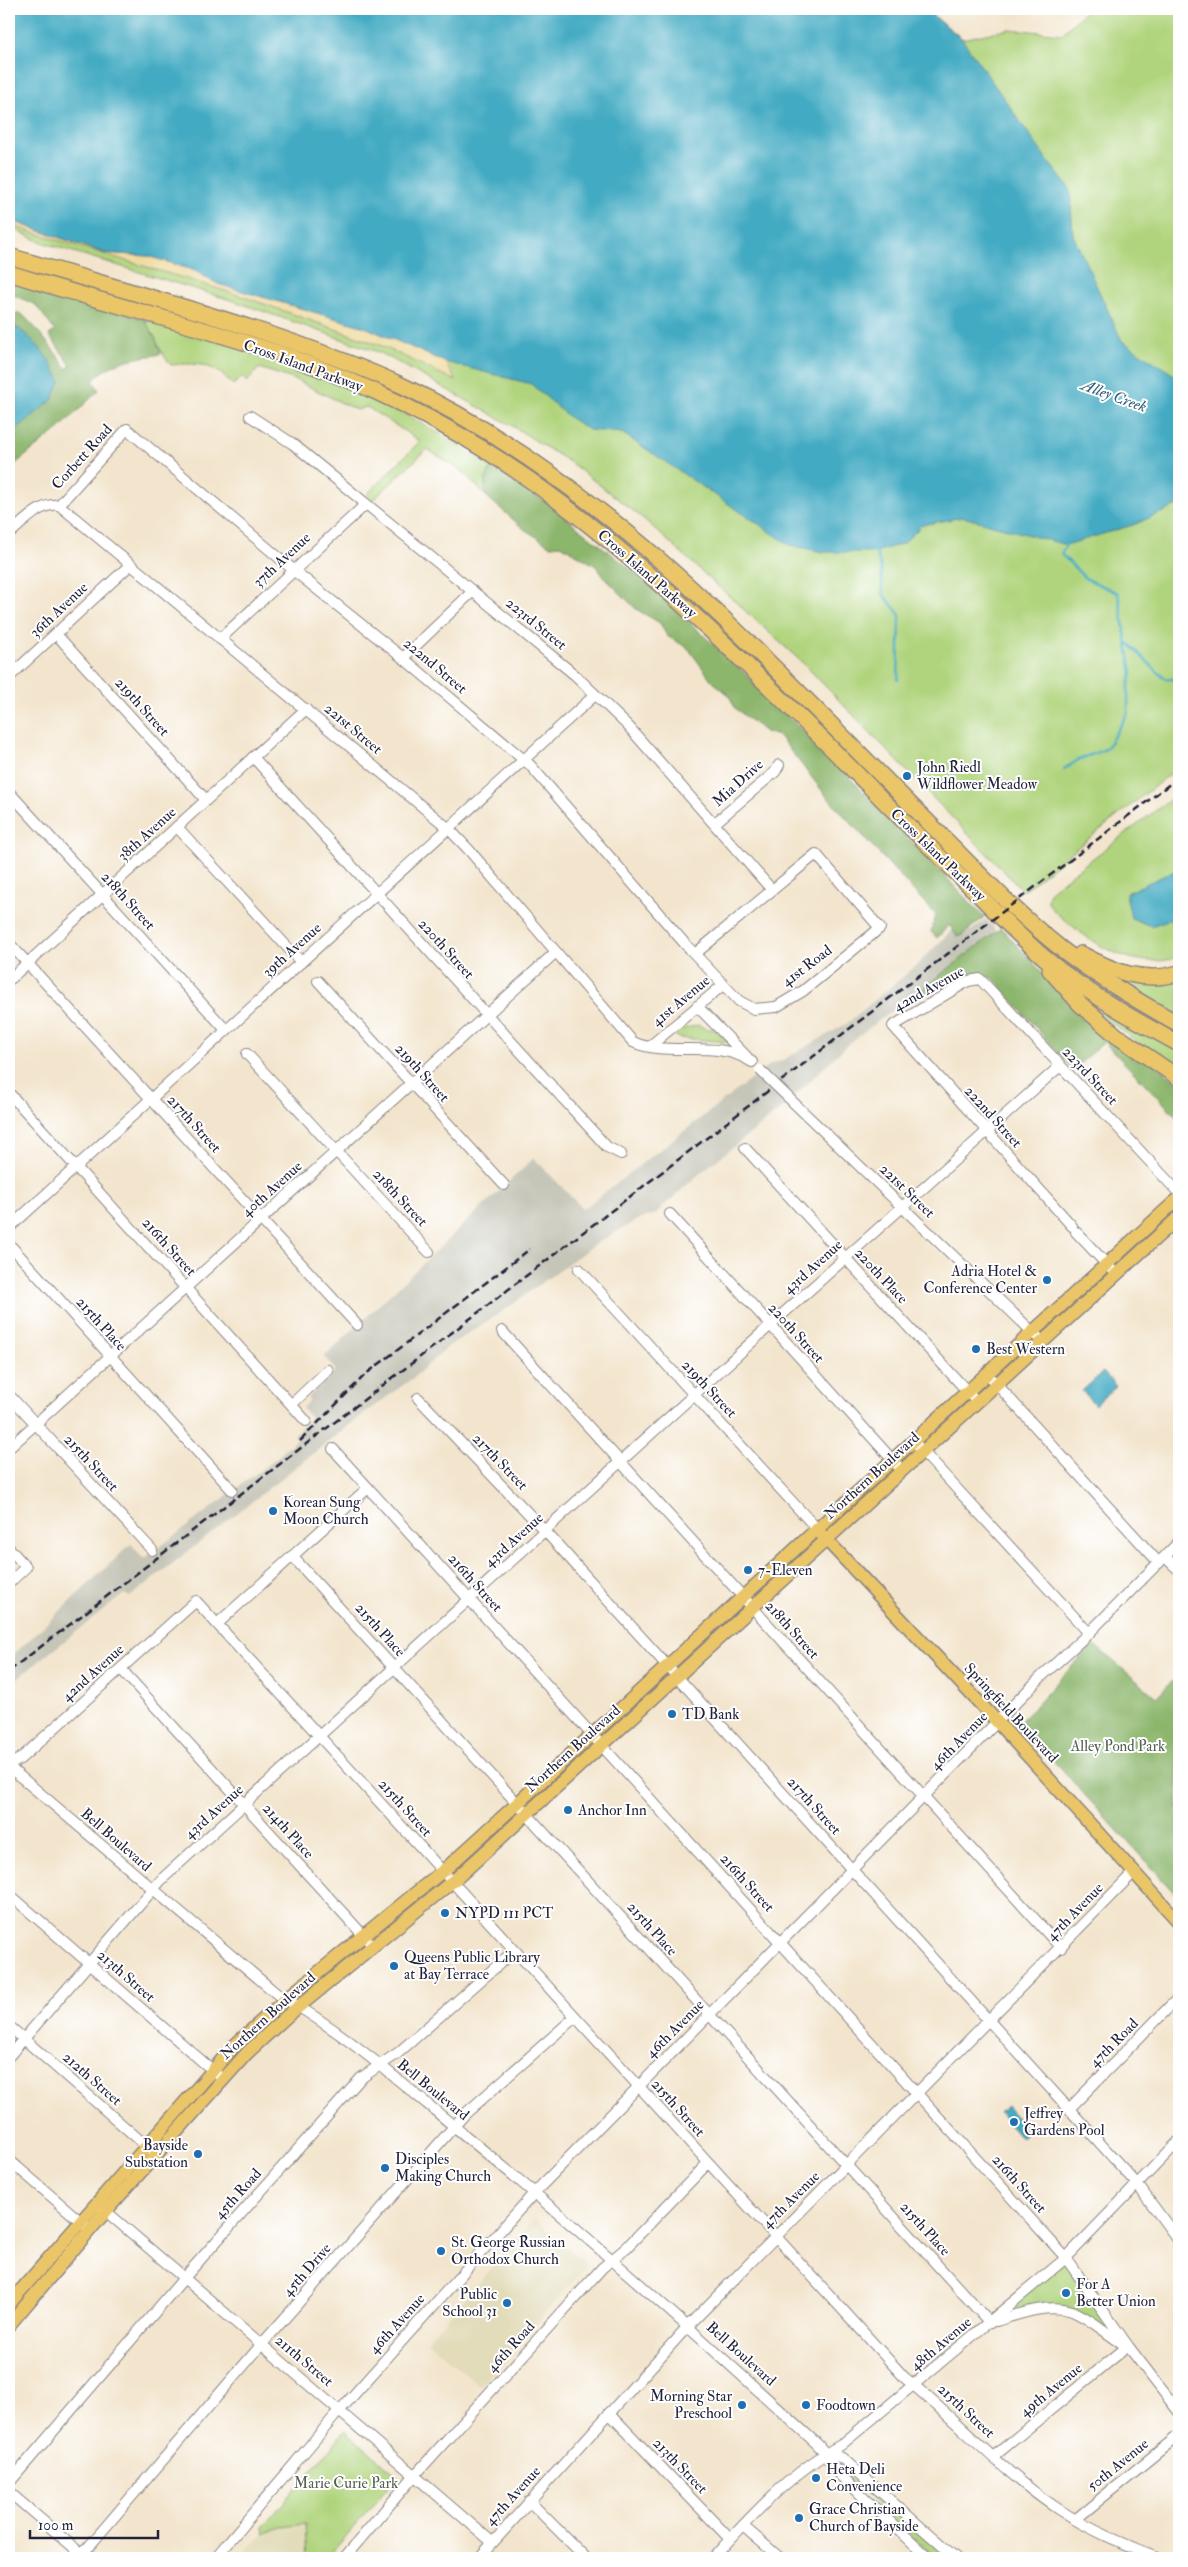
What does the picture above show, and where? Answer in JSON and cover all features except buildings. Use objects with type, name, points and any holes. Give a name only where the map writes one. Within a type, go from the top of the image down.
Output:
[{"type":"highway","name":"Cross Island Parkway","points":[[9,256],[251,328],[348,362],[414,392],[512,449],[566,485],[616,524],[709,604],[977,870],[1063,950],[1128,996],[1179,1024]]},
{"type":"highway","name":"Cross Island Parkway","points":[[9,273],[283,355],[343,378],[454,432],[507,465],[559,501],[678,599],[751,668],[1046,959],[1090,992],[1134,1020],[1179,1044]]},
{"type":"highway","points":[[977,870],[1079,953],[1106,968],[1139,978],[1179,973]]},
{"type":"highway","points":[[1009,924],[1080,1004],[1117,1036],[1179,1078]]},
{"type":"main road","name":"Northern Boulevard","points":[[9,2325],[86,2225],[151,2150],[212,2071],[235,2045],[286,1999],[442,1871],[518,1803],[1179,1198]]},
{"type":"main road","name":"Northern Boulevard","points":[[151,2150],[223,2080],[247,2053],[300,2006],[452,1882],[1179,1217]]},
{"type":"main road","name":"Springfield Boulevard","points":[[817,1529],[998,1722],[1179,1922]]},
{"type":"main road","name":"Northern Boulevard","points":[[11,2298],[86,2225]]},
{"type":"street","name":"223rd Street","points":[[250,416],[277,432],[575,675],[628,726],[772,890]]},
{"type":"street","name":"Corbett Road","points":[[9,534],[38,510],[51,504],[59,505],[127,429]]},
{"type":"street","name":"222nd Street","points":[[127,429],[524,760],[686,945],[696,953]]},
{"type":"street","name":"221st Street","points":[[59,505],[448,828],[469,850],[600,1005]]},
{"type":"street","name":"37th Avenue","points":[[220,639],[293,569],[365,505]]},
{"type":"street","name":"36th Avenue","points":[[9,677],[130,564]]},
{"type":"street","points":[[403,658],[472,592]]},
{"type":"street","name":"219th Street","points":[[56,634],[206,800]]},
{"type":"street","name":"39th Avenue","points":[[9,1228],[595,695]]},
{"type":"street","name":"38th Avenue","points":[[9,980],[306,709]]},
{"type":"street","name":"220th Street","points":[[253,757],[607,1147],[621,1154]]},
{"type":"street","name":"Mia Drive","points":[[715,823],[775,772],[779,765]]},
{"type":"street","name":"218th Street","points":[[9,792],[226,1030]]},
{"type":"street","points":[[178,827],[301,962]]},
{"type":"street","name":"41st Avenue","points":[[600,1005],[633,1042],[650,1046],[723,985],[696,953],[816,854],[880,928]]},
{"type":"street","name":"41st Road","points":[[723,985],[739,1000],[754,1009],[776,1007],[803,991],[880,928]]},
{"type":"street","name":"217th Street","points":[[9,943],[357,1325]]},
{"type":"street","name":"40th Avenue","points":[[9,1448],[556,952]]},
{"type":"street","name":"223rd Street","points":[[980,979],[1179,1193]]},
{"type":"street","name":"42nd Avenue","points":[[893,1026],[968,981],[980,979]]},
{"type":"street","name":"219th Street","points":[[318,981],[504,1185]]},
{"type":"street","name":"221st Street","points":[[697,1006],[796,1105],[1043,1342]]},
{"type":"street","name":"222nd Street","points":[[893,1026],[986,1132],[1116,1274]]},
{"type":"street","name":"221st Street","points":[[650,1046],[729,1051],[752,1062]]},
{"type":"street","name":"218th Street","points":[[247,1054],[429,1252]]},
{"type":"street","name":"43rd Avenue","points":[[9,2056],[152,1890],[844,1258],[1060,1066]]},
{"type":"street","name":"216th Street","points":[[9,1093],[306,1421]]},
{"type":"street","name":"220th Place","points":[[745,1148],[977,1402]]},
{"type":"street","name":"220th Street","points":[[670,1214],[902,1470]]},
{"type":"street","name":"215th Place","points":[[9,1244],[232,1490]]},
{"type":"street","name":"219th Street","points":[[579,1269],[817,1529]]},
{"type":"street","name":"218th Street","points":[[502,1331],[620,1464],[1061,1948]]},
{"type":"street","points":[[292,1404],[328,1370]]},
{"type":"street","points":[[987,1374],[1162,1560],[1179,1570]]},
{"type":"street","name":"215th Street","points":[[9,1395],[152,1550]]},
{"type":"street","name":"217th Street","points":[[418,1398],[545,1531],[1070,2109],[1137,2184],[1179,2241]]},
{"type":"street","points":[[913,1442],[1090,1633]]},
{"type":"street","name":"216th Street","points":[[333,1450],[1066,2258],[1128,2346],[1179,2412]]},
{"type":"street","points":[[217,1624],[368,1488]]},
{"type":"street","name":"46th Avenue","points":[[215,2558],[340,2410],[535,2192],[1043,1675],[1090,1633],[1179,1542]]},
{"type":"street","points":[[9,1548],[26,1567],[9,1583]]},
{"type":"street","name":"215th Place","points":[[292,1556],[990,2323]]},
{"type":"street","name":"42nd Avenue","points":[[9,1766],[20,1759],[196,1602]]},
{"type":"street","name":"215th Street","points":[[196,1602],[775,2238],[914,2386],[1036,2494],[1076,2519],[1128,2546],[1160,2558]]},
{"type":"street","name":"214th Place","points":[[121,1669],[372,1946]]},
{"type":"street","name":"Bell Boulevard","points":[[9,1766],[152,1890],[286,1999],[326,2023],[535,2192],[688,2326],[826,2453],[842,2458],[956,2558]]},
{"type":"street","name":"47th Avenue","points":[[479,2558],[688,2326],[990,2021],[1134,1872]]},
{"type":"street","name":"213th Street","points":[[9,1894],[223,2080]]},
{"type":"street","name":"45th Road","points":[[9,2483],[184,2278],[361,2078],[398,2053],[514,1951]]},
{"type":"street","name":"47th Road","points":[[1070,2109],[1179,1997]]},
{"type":"street","name":"45th Drive","points":[[83,2557],[262,2344],[454,2126],[472,2107],[574,2017]]},
{"type":"street","name":"212th Street","points":[[9,2026],[151,2150]]},
{"type":"street","name":"48th Avenue","points":[[713,2558],[743,2526],[812,2461],[841,2445],[1066,2258],[1179,2142]]},
{"type":"street","points":[[9,2160],[86,2225]]},
{"type":"street","name":"46th Road","points":[[344,2558],[412,2479],[613,2259],[708,2163]]},
{"type":"street","name":"211th Street","points":[[101,2207],[340,2410],[412,2479],[492,2542]]},
{"type":"street","points":[[11,2298],[25,2306]]},
{"type":"street","name":"216th Street","points":[[990,2323],[1020,2314],[1053,2308],[1072,2311],[1108,2336],[1128,2346]]},
{"type":"street","name":"49th Avenue","points":[[993,2457],[1128,2346]]},
{"type":"street","name":"213th Street","points":[[609,2413],[730,2539]]},
{"type":"street","name":"50th Avenue","points":[[1076,2519],[1179,2435]]},
{"type":"street","name":"Bell Boulevard","points":[[826,2453],[831,2467],[929,2558]]},
{"type":"street","points":[[9,2492],[83,2557]]},
{"type":"street","points":[[529,2501],[586,2558]]},
{"type":"street","points":[[743,2526],[780,2558]]},
{"type":"shaded area","points":[[986,919],[996,931],[847,1045],[781,1109],[699,1174],[655,1214],[639,1219],[592,1246],[503,1311],[450,1345],[413,1378],[366,1412],[130,1597],[124,1594],[9,1685],[9,1659],[131,1544],[144,1559],[274,1460],[297,1439],[294,1435],[311,1418],[302,1408],[310,1401],[307,1398],[336,1370],[324,1357],[534,1158],[583,1209],[771,1064],[783,1060],[846,1024],[916,966],[961,921],[971,931]]},
{"type":"shaded area","name":"Public School 31","points":[[534,2219],[587,2265],[480,2387],[427,2341]]},
{"type":"shaded area","points":[[305,2523],[307,2558],[238,2558],[264,2534],[281,2527]]},
{"type":"green space","points":[[925,9],[963,39],[1009,29],[1062,34],[1088,9],[1174,9],[1179,14],[1179,418],[1163,413]]},
{"type":"green space","points":[[9,220],[1179,465],[1179,767],[1023,891],[805,665],[645,520],[571,463],[511,425],[381,353],[234,301],[41,242],[9,227],[9,224],[239,295],[380,345],[455,380],[365,327]]},
{"type":"green space","points":[[9,278],[144,319],[155,337],[161,354],[124,361],[108,368],[93,381],[99,390],[61,427],[9,469],[9,435],[52,400],[60,381],[21,329],[9,325],[9,314],[21,314],[25,317],[66,368],[70,368],[70,364],[49,335],[55,331],[36,305],[9,293]]},
{"type":"green space","points":[[144,319],[279,359],[335,381],[389,406],[441,435],[491,468],[485,481],[486,496],[462,471],[427,449],[373,500],[367,494],[420,441],[367,407],[356,410],[296,380],[259,368],[247,382],[242,377],[233,385],[219,373],[205,366],[198,364],[171,365]]},
{"type":"green space","points":[[491,468],[547,503],[634,572],[738,667],[849,777],[984,917],[961,936],[957,936],[949,925],[937,938],[931,932],[936,915],[828,798],[779,736],[765,732],[735,708],[729,695],[712,681],[688,648],[667,636],[660,623],[636,609],[606,579],[596,566],[561,545],[551,546],[524,529],[486,496],[485,481]]},
{"type":"green space","points":[[1179,793],[1179,869],[1126,893],[1131,918],[1151,926],[1179,916],[1179,957],[1149,961],[1121,955],[1094,942],[1057,914],[1047,900],[1051,890]]},
{"type":"green space","points":[[1001,928],[1063,995],[1179,1083],[1179,1119],[1104,1042],[1073,1070],[993,978],[972,974],[897,1008]]},
{"type":"green space","points":[[1107,974],[1179,976],[1179,1014]]},
{"type":"green space","points":[[1090,1002],[1179,1050],[1179,1074],[1091,1007]]},
{"type":"green space","points":[[698,1025],[707,1029],[714,1029],[729,1042],[679,1038],[675,1035],[679,1030]]},
{"type":"green space","name":"Alley Pond Park","points":[[1093,1644],[1156,1697],[1179,1675],[1177,1759],[1179,1898],[1019,1723]]},
{"type":"green space","points":[[1066,2258],[1128,2346],[1084,2319],[1053,2308],[990,2323]]},
{"type":"green space","name":"Marie Curie Park","points":[[345,2431],[398,2476],[327,2558],[307,2558],[305,2524],[281,2527],[264,2534],[263,2527]]},
{"type":"green space","points":[[839,2461],[949,2558],[935,2558],[863,2493],[836,2464]]},
{"type":"sand","points":[[9,220],[104,253],[148,256],[193,270],[218,284],[365,327],[445,362],[456,381],[380,345],[239,295],[28,231],[9,224]]},
{"type":"water","name":"Alley Creek","points":[[9,9],[925,9],[962,39],[1050,164],[1070,189],[1073,235],[1122,341],[1179,378],[1179,505],[1133,525],[1066,545],[963,517],[922,525],[904,543],[876,552],[823,552],[790,545],[622,433],[589,430],[570,418],[531,384],[445,362],[365,327],[218,284],[193,270],[148,256],[104,253],[9,220]]},
{"type":"water","points":[[9,325],[33,340],[46,356],[60,381],[52,400],[9,435]]},
{"type":"water","points":[[1179,869],[1179,916],[1151,926],[1131,918],[1126,893]]},
{"type":"water","points":[[1103,1372],[1116,1386],[1095,1405],[1082,1391]]},
{"type":"water","name":"Jeffrey Gardens Pool","points":[[1007,2106],[1029,2131],[1021,2138],[999,2113]]},
{"type":"waterway","points":[[1064,769],[1080,759],[1106,749],[1128,713],[1128,689],[1132,673],[1118,593],[1085,578],[1061,554],[1066,545]]},
{"type":"waterway","points":[[876,552],[881,568],[883,594],[900,615],[898,680]]},
{"type":"waterway","points":[[1128,643],[1164,678],[1179,680]]},
{"type":"railway","points":[[9,1671],[1179,777]]},
{"type":"railway","points":[[300,1441],[366,1374],[530,1249]]},
{"type":"place","name":"John Riedl Wildflower Meadow","points":[[907,776]]},
{"type":"place","name":"Adria Hotel & Conference Center","points":[[1047,1280]]},
{"type":"place","name":"Best Western","points":[[976,1349]]},
{"type":"place","name":"Korean Sung Moon Church","points":[[273,1511]]},
{"type":"place","name":"7-Eleven","points":[[748,1570]]},
{"type":"place","name":"TD Bank","points":[[672,1714]]},
{"type":"place","name":"Anchor Inn","points":[[568,1810]]},
{"type":"place","name":"NYPD 111 PCT","points":[[445,1913]]},
{"type":"place","name":"Queens Public Library at Bay Terrace","points":[[394,1966]]},
{"type":"place","name":"Jeffrey Gardens Pool","points":[[1014,2122]]},
{"type":"place","name":"Bayside Substation","points":[[198,2154]]},
{"type":"place","name":"Disciples Making Church","points":[[385,2168]]},
{"type":"place","name":"St. George Russian Orthodox Church","points":[[441,2251]]},
{"type":"place","name":"For A Better Union","points":[[1066,2293]]},
{"type":"place","name":"Public School 31","points":[[507,2303]]},
{"type":"place","name":"Morning Star Preschool","points":[[742,2405]]},
{"type":"place","name":"Foodtown","points":[[806,2405]]},
{"type":"place","name":"Heta Deli Convenience","points":[[816,2478]]},
{"type":"place","name":"Grace Christian Church of Bayside","points":[[799,2518]]}]
